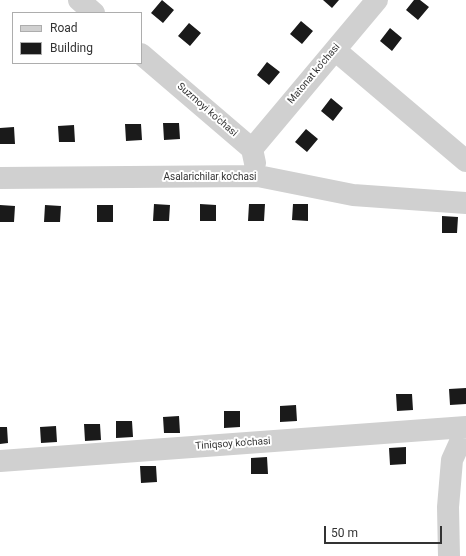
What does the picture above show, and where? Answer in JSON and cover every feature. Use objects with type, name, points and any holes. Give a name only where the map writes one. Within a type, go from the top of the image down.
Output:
[{"type":"street","points":[[79,0],[93,12]]},
{"type":"street","name":"Matonat ko'chasi","points":[[252,149],[377,0]]},
{"type":"street","points":[[335,50],[466,161]]},
{"type":"street","name":"Suzmoyi ko'chasi","points":[[142,55],[252,149]]},
{"type":"street","points":[[252,149],[258,176]]},
{"type":"street","name":"Asalarichilar ko'chasi","points":[[0,178],[258,176],[353,195],[466,203]]},
{"type":"street","points":[[449,556],[448,507],[452,460],[466,428]]},
{"type":"street","name":"Tiniqsoy ko'chasi","points":[[0,461],[466,428]]},
{"type":"building","points":[[162,0],[174,10],[163,23],[151,13]]},
{"type":"building","points":[[323,0],[339,0],[332,8]]},
{"type":"building","points":[[414,0],[420,0],[429,7],[418,20],[406,10]]},
{"type":"building","points":[[301,21],[313,31],[302,44],[290,34]]},
{"type":"building","points":[[189,23],[201,33],[190,46],[178,36]]},
{"type":"building","points":[[390,28],[402,38],[392,51],[380,41]]},
{"type":"building","points":[[267,62],[280,72],[269,85],[257,75]]},
{"type":"building","points":[[331,98],[343,108],[333,121],[321,111]]},
{"type":"building","points":[[163,123],[179,123],[180,139],[164,140]]},
{"type":"building","points":[[125,124],[141,124],[142,140],[126,141]]},
{"type":"building","points":[[74,125],[75,142],[59,142],[58,126]]},
{"type":"building","points":[[14,127],[15,144],[0,144],[0,128]]},
{"type":"building","points":[[306,129],[318,139],[307,152],[295,142]]},
{"type":"building","points":[[154,204],[170,205],[169,221],[153,221]]},
{"type":"building","points":[[200,204],[216,205],[216,221],[200,221]]},
{"type":"building","points":[[249,204],[265,204],[264,221],[248,221]]},
{"type":"building","points":[[293,204],[308,204],[308,221],[292,220]]},
{"type":"building","points":[[0,205],[15,206],[14,222],[0,222]]},
{"type":"building","points":[[45,205],[61,206],[60,222],[44,222]]},
{"type":"building","points":[[97,205],[113,205],[113,222],[97,222]]},
{"type":"building","points":[[442,216],[458,217],[457,233],[442,233]]},
{"type":"building","points":[[466,388],[466,404],[450,405],[449,389]]},
{"type":"building","points":[[396,394],[412,394],[413,410],[397,411]]},
{"type":"building","points":[[296,405],[297,421],[280,422],[280,406]]},
{"type":"building","points":[[224,411],[240,411],[240,427],[224,428]]},
{"type":"building","points":[[179,416],[180,433],[164,433],[163,417]]},
{"type":"building","points":[[116,421],[132,421],[133,437],[116,438]]},
{"type":"building","points":[[84,424],[100,424],[101,440],[85,441]]},
{"type":"building","points":[[56,426],[57,442],[41,443],[40,427]]},
{"type":"building","points":[[0,427],[7,427],[8,443],[0,444]]},
{"type":"building","points":[[406,447],[406,464],[390,465],[389,448]]},
{"type":"building","points":[[267,457],[268,474],[251,474],[251,458]]},
{"type":"building","points":[[140,466],[156,466],[157,482],[141,483]]}]
